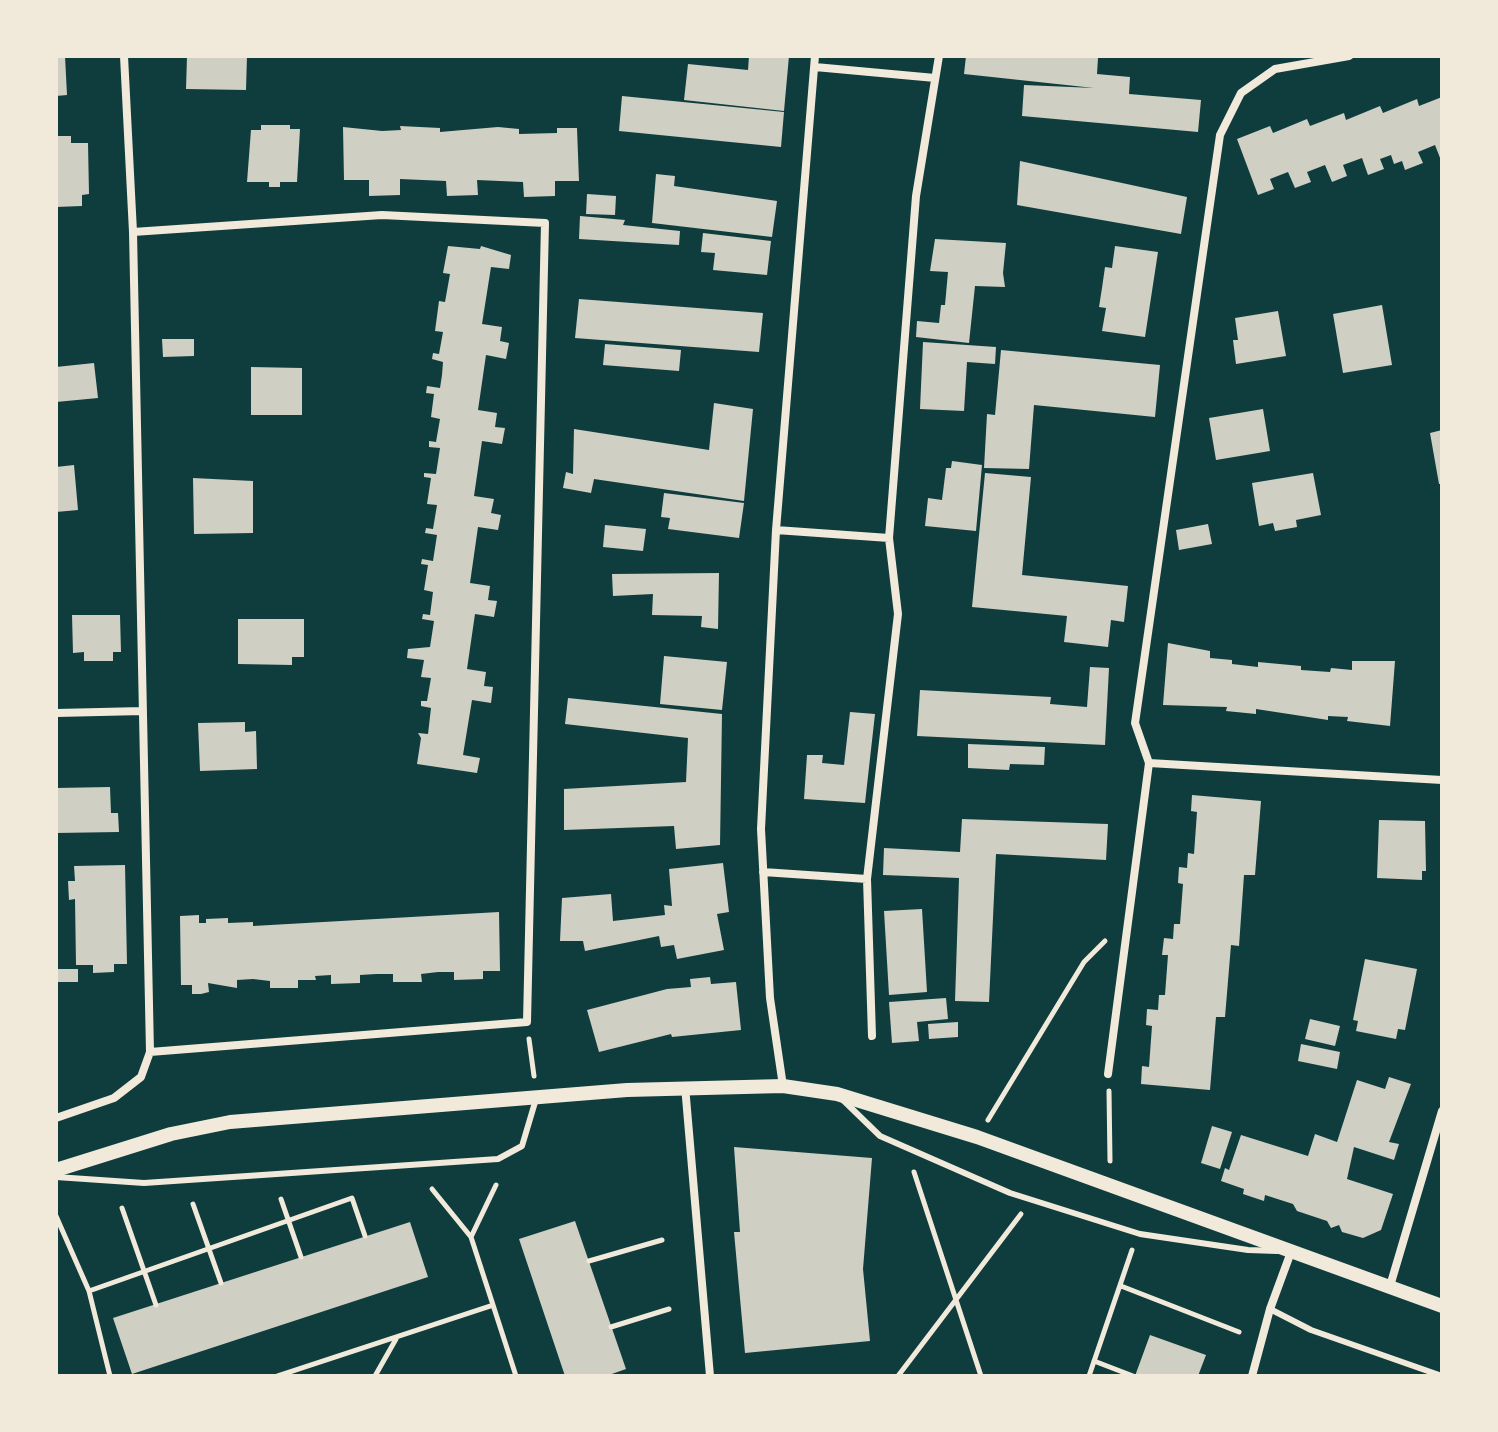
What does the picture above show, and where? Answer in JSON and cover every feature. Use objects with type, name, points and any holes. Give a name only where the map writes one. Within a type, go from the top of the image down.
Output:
[{"type":"street","points":[[56,1118],[114,1098],[141,1077],[150,1052],[133,232],[124,56]]},
{"type":"street","points":[[783,1086],[770,998],[761,829],[776,530],[815,56]]},
{"type":"street","points":[[872,1036],[867,879],[898,614],[889,538],[916,196],[939,56]]},
{"type":"street","points":[[1108,1074],[1149,763],[1135,723],[1220,135],[1241,93],[1275,69],[1349,56]]},
{"type":"street","points":[[815,67],[935,78]]},
{"type":"street","points":[[133,232],[382,215],[545,223],[527,1022],[150,1052]]},
{"type":"street","points":[[776,530],[889,538]]},
{"type":"street","points":[[56,713],[143,711]]},
{"type":"street","points":[[1149,763],[1442,780]]},
{"type":"street","points":[[763,872],[867,879]]},
{"type":"street","points":[[685,1086],[710,1376]]},
{"type":"street","points":[[56,1170],[171,1134],[230,1122],[685,1086],[783,1086],[837,1094],[977,1137],[1442,1306]]},
{"type":"street","points":[[1390,1286],[1442,1111]]},
{"type":"street","points":[[1252,1376],[1270,1309],[1291,1252]]},
{"type":"lane","points":[[837,1094],[880,1136],[1010,1193],[1140,1234],[1248,1250],[1291,1252]]},
{"type":"lane","points":[[56,1177],[144,1183],[498,1159],[522,1146],[536,1099]]},
{"type":"lane","points":[[1270,1309],[1311,1330],[1442,1376]]},
{"type":"path","points":[[977,1137],[1084,962],[1129,916]]},
{"type":"path","points":[[527,1022],[536,1099]]},
{"type":"path","points":[[1108,1074],[1111,1187]]},
{"type":"path","points":[[914,1170],[981,1376]]},
{"type":"path","points":[[471,1237],[496,1185]]},
{"type":"path","points":[[432,1189],[471,1237],[516,1376]]},
{"type":"path","points":[[89,1291],[352,1198],[365,1236]]},
{"type":"path","points":[[281,1199],[301,1257]]},
{"type":"path","points":[[193,1204],[221,1283]]},
{"type":"path","points":[[898,1376],[1026,1206]]},
{"type":"path","points":[[122,1208],[156,1305]]},
{"type":"path","points":[[56,1216],[89,1291],[110,1376]]},
{"type":"path","points":[[589,1261],[662,1240]]},
{"type":"path","points":[[1089,1376],[1135,1241]]},
{"type":"path","points":[[1121,1286],[1239,1332]]},
{"type":"path","points":[[277,1376],[493,1305]]},
{"type":"path","points":[[611,1327],[669,1309]]},
{"type":"path","points":[[375,1376],[397,1337]]},
{"type":"path","points":[[1094,1361],[1133,1376]]},
{"type":"building","points":[[56,56],[65,56],[67,95],[56,96]]},
{"type":"building","points":[[187,56],[247,56],[246,90],[186,89]]},
{"type":"building","points":[[749,56],[789,56],[784,111],[684,100],[688,64],[748,70]]},
{"type":"building","points":[[966,56],[1098,58],[1097,74],[1130,77],[1129,94],[1201,100],[1198,132],[1022,116],[1024,85],[1094,88],[964,74]]},
{"type":"building","points":[[622,96],[784,112],[781,147],[619,131]]},
{"type":"building","points":[[1442,97],[1442,163],[1435,145],[1418,152],[1423,163],[1405,170],[1402,161],[1394,164],[1391,155],[1380,159],[1384,169],[1368,175],[1362,158],[1343,165],[1347,176],[1332,182],[1325,165],[1307,172],[1311,182],[1295,188],[1288,172],[1270,179],[1274,189],[1258,195],[1237,139],[1270,126],[1273,133],[1307,119],[1310,126],[1344,113],[1346,120],[1380,106],[1383,113],[1417,99],[1419,106]]},
{"type":"building","points":[[261,125],[290,125],[290,129],[300,129],[297,182],[280,182],[280,187],[269,187],[269,182],[247,182],[251,130],[261,130]]},
{"type":"building","points":[[400,126],[440,128],[440,132],[498,127],[519,129],[519,134],[557,133],[557,128],[577,128],[579,181],[555,181],[555,196],[524,197],[523,182],[477,180],[478,195],[447,196],[446,181],[400,179],[400,195],[369,196],[369,180],[344,180],[343,127],[382,131],[401,130]]},
{"type":"building","points":[[56,136],[71,136],[71,143],[88,143],[89,194],[82,195],[82,206],[56,207]]},
{"type":"building","points":[[1020,161],[1187,197],[1181,234],[1017,205]]},
{"type":"building","points":[[656,174],[675,176],[674,186],[777,201],[772,237],[652,223]]},
{"type":"building","points":[[587,194],[616,196],[615,215],[586,214]]},
{"type":"building","points":[[580,216],[625,220],[623,225],[680,231],[679,245],[579,239]]},
{"type":"building","points":[[703,233],[771,241],[767,275],[713,270],[715,253],[701,252]]},
{"type":"building","points":[[935,239],[1006,243],[1005,287],[975,286],[969,343],[916,337],[917,321],[939,323],[941,305],[945,305],[948,272],[930,271]]},
{"type":"building","points":[[448,246],[480,249],[481,246],[511,255],[509,269],[491,267],[482,324],[502,327],[500,341],[509,343],[506,359],[486,355],[478,410],[497,413],[495,427],[505,428],[502,444],[482,441],[474,496],[494,499],[491,513],[501,515],[498,530],[478,527],[470,583],[490,586],[488,600],[497,601],[494,617],[475,614],[467,669],[486,672],[484,686],[493,687],[491,703],[472,700],[463,755],[480,758],[477,773],[417,764],[421,738],[418,733],[428,734],[431,708],[421,706],[421,701],[427,701],[431,678],[421,677],[424,660],[407,658],[408,649],[430,647],[434,621],[422,619],[423,614],[430,615],[433,592],[424,590],[428,565],[421,564],[422,559],[433,561],[437,535],[425,533],[426,528],[433,529],[437,505],[427,504],[431,478],[424,477],[424,473],[436,474],[440,448],[429,447],[429,441],[436,442],[440,419],[431,417],[434,394],[426,393],[427,386],[440,388],[442,375],[443,362],[432,359],[433,353],[439,354],[443,332],[435,331],[439,301],[445,302],[450,274],[443,273]]},
{"type":"building","points":[[1115,246],[1158,252],[1145,337],[1102,331],[1106,308],[1099,307],[1105,267],[1112,268]]},
{"type":"building","points":[[579,299],[763,313],[759,352],[575,338]]},
{"type":"building","points":[[1382,305],[1392,365],[1343,373],[1333,314]]},
{"type":"building","points":[[1278,311],[1286,356],[1236,364],[1233,340],[1238,340],[1235,318]]},
{"type":"building","points":[[162,339],[194,339],[194,356],[163,357]]},
{"type":"building","points":[[923,342],[996,347],[995,364],[967,362],[964,411],[920,409]]},
{"type":"building","points":[[605,344],[681,350],[679,371],[603,365]]},
{"type":"building","points":[[1001,350],[1160,365],[1155,417],[1034,405],[1029,469],[984,468],[987,414],[995,415]]},
{"type":"building","points":[[94,363],[98,398],[56,402],[56,367]]},
{"type":"building","points":[[251,367],[302,368],[302,415],[251,415]]},
{"type":"building","points":[[714,403],[753,409],[744,501],[594,479],[591,493],[563,488],[566,472],[573,474],[574,429],[709,450]]},
{"type":"building","points":[[1263,409],[1270,451],[1216,460],[1209,418]]},
{"type":"building","points":[[1442,430],[1442,484],[1439,484],[1430,433]]},
{"type":"building","points":[[952,461],[982,465],[976,531],[925,526],[928,498],[942,500],[946,468],[951,468]]},
{"type":"building","points":[[74,465],[78,510],[56,512],[56,467]]},
{"type":"building","points":[[985,473],[1031,477],[1022,575],[1128,586],[1124,622],[1111,620],[1108,647],[1064,642],[1067,616],[972,607]]},
{"type":"building","points":[[1313,473],[1321,515],[1296,520],[1297,527],[1275,531],[1273,523],[1259,526],[1252,483]]},
{"type":"building","points":[[193,478],[253,481],[253,533],[194,534]]},
{"type":"building","points":[[664,493],[744,503],[739,538],[668,529],[670,518],[661,517]]},
{"type":"building","points":[[1208,524],[1212,544],[1179,550],[1176,530]]},
{"type":"building","points":[[605,525],[646,529],[643,551],[603,547]]},
{"type":"building","points":[[719,573],[718,629],[701,627],[702,616],[652,615],[653,594],[613,596],[612,574]]},
{"type":"building","points":[[72,615],[120,615],[121,652],[113,652],[113,661],[84,661],[84,652],[73,653]]},
{"type":"building","points":[[238,619],[304,619],[304,657],[292,657],[292,665],[238,664]]},
{"type":"building","points":[[1168,643],[1210,651],[1210,658],[1232,660],[1232,664],[1258,667],[1258,662],[1330,672],[1331,668],[1352,670],[1352,661],[1395,661],[1390,726],[1347,721],[1348,717],[1328,716],[1328,720],[1256,709],[1256,714],[1226,711],[1227,707],[1163,705]]},
{"type":"building","points":[[664,656],[727,662],[722,710],[660,704]]},
{"type":"building","points":[[1090,667],[1109,668],[1105,745],[917,736],[920,690],[1051,697],[1050,704],[1087,707]]},
{"type":"building","points":[[568,698],[722,714],[720,845],[676,849],[674,826],[564,830],[564,789],[686,782],[688,738],[565,724]]},
{"type":"building","points":[[850,712],[875,714],[865,803],[804,799],[807,755],[823,755],[822,763],[844,765]]},
{"type":"building","points":[[245,722],[245,732],[256,731],[257,769],[200,771],[198,723]]},
{"type":"building","points":[[968,744],[1045,747],[1044,765],[1010,764],[1009,770],[968,768]]},
{"type":"building","points":[[110,787],[111,813],[118,813],[119,832],[56,833],[56,788]]},
{"type":"building","points":[[1192,795],[1261,801],[1255,875],[1244,875],[1239,946],[1231,945],[1225,1017],[1216,1017],[1210,1090],[1141,1084],[1142,1066],[1149,1067],[1152,1026],[1146,1025],[1147,1009],[1158,1010],[1159,995],[1165,995],[1168,955],[1162,955],[1164,938],[1173,939],[1174,924],[1180,924],[1183,884],[1178,883],[1179,867],[1187,868],[1188,853],[1194,854],[1197,812],[1191,811]]},
{"type":"building","points":[[962,819],[1108,824],[1106,860],[996,854],[989,1002],[955,1001],[959,878],[883,875],[884,848],[960,852]]},
{"type":"building","points":[[1379,820],[1425,821],[1426,871],[1422,871],[1422,880],[1377,878]]},
{"type":"building","points":[[723,863],[729,912],[717,914],[724,950],[677,959],[674,945],[661,947],[659,936],[585,951],[583,941],[560,941],[562,898],[611,894],[613,921],[665,915],[664,905],[672,906],[669,869]]},
{"type":"building","points":[[125,865],[127,964],[114,964],[114,972],[93,973],[93,965],[76,965],[75,899],[69,900],[68,881],[75,881],[74,866]]},
{"type":"building","points":[[922,909],[927,992],[889,995],[884,911]]},
{"type":"building","points":[[499,912],[500,971],[483,971],[483,979],[454,980],[454,972],[438,972],[421,974],[422,982],[393,982],[393,974],[376,974],[360,975],[360,983],[331,984],[331,975],[315,976],[316,980],[298,980],[298,988],[270,988],[270,981],[253,979],[237,980],[237,988],[208,983],[209,992],[201,994],[192,994],[192,985],[181,985],[180,916],[199,915],[199,923],[206,923],[206,919],[228,918],[228,923],[253,922],[253,926]]},
{"type":"building","points":[[1365,959],[1417,969],[1405,1030],[1398,1029],[1396,1039],[1356,1031],[1358,1021],[1353,1020]]},
{"type":"building","points":[[56,969],[78,969],[78,982],[56,982]]},
{"type":"building","points":[[710,977],[711,984],[736,982],[741,1030],[672,1037],[671,1034],[599,1052],[587,1010],[667,989],[691,987],[690,979]]},
{"type":"building","points":[[946,998],[948,1019],[917,1022],[919,1041],[892,1043],[889,1002]]},
{"type":"building","points":[[1310,1019],[1340,1026],[1335,1046],[1305,1039]]},
{"type":"building","points":[[958,1022],[958,1037],[929,1039],[928,1024]]},
{"type":"building","points":[[1301,1044],[1340,1052],[1337,1069],[1298,1061]]},
{"type":"building","points":[[1389,1077],[1411,1084],[1389,1142],[1399,1144],[1394,1160],[1354,1147],[1347,1179],[1393,1194],[1381,1230],[1363,1238],[1342,1232],[1339,1225],[1331,1228],[1327,1221],[1297,1211],[1293,1204],[1265,1195],[1264,1201],[1243,1194],[1244,1189],[1221,1181],[1225,1168],[1229,1170],[1241,1135],[1308,1156],[1315,1134],[1337,1142],[1357,1080],[1385,1089]]},
{"type":"building","points":[[1212,1126],[1232,1132],[1220,1169],[1201,1163]]},
{"type":"building","points":[[734,1147],[872,1158],[863,1269],[870,1341],[745,1353],[734,1232],[740,1232]]},
{"type":"building","points":[[575,1221],[626,1369],[606,1376],[565,1376],[519,1239]]},
{"type":"building","points":[[410,1222],[428,1277],[132,1374],[113,1318]]},
{"type":"building","points":[[1150,1335],[1206,1355],[1198,1376],[1135,1376]]}]
